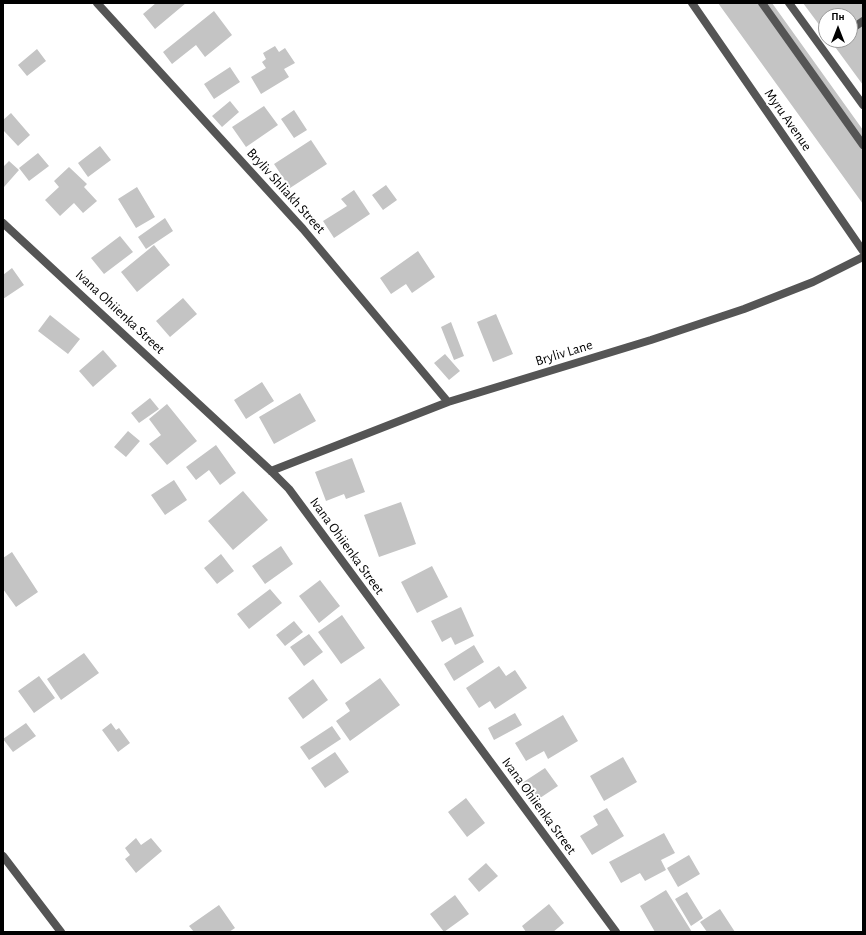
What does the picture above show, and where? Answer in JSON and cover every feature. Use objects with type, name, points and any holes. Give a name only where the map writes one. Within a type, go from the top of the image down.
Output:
[{"type":"street","name":"Bryliv Shliakh Street","points":[[97,3],[303,229],[448,402]]},
{"type":"street","name":"Myru Avenue","points":[[692,3],[863,251]]},
{"type":"street","points":[[762,3],[863,144]]},
{"type":"street","points":[[789,3],[863,104]]},
{"type":"street","name":"Ivana Ohiienka Street","points":[[3,223],[290,489],[616,932]]},
{"type":"street","name":"Bryliv Lane","points":[[271,471],[448,402],[650,340],[744,309],[813,282],[863,256]]},
{"type":"street","points":[[3,856],[61,932]]},
{"type":"building","points":[[156,3],[186,3],[155,29],[143,14]]},
{"type":"building","points":[[718,3],[772,3],[863,130],[863,204]]},
{"type":"building","points":[[803,3],[863,3],[863,85],[836,48],[858,48],[858,8],[818,8],[818,23]]},
{"type":"building","points":[[214,11],[232,35],[205,57],[196,45],[172,64],[163,52]]},
{"type":"building","points":[[275,46],[279,52],[285,48],[295,63],[284,69],[289,77],[261,94],[251,77],[266,68],[262,62],[266,59],[263,53]]},
{"type":"building","points":[[37,49],[46,61],[27,76],[18,65]]},
{"type":"building","points":[[230,67],[240,82],[214,99],[204,84]]},
{"type":"building","points":[[230,101],[239,112],[222,127],[212,116]]},
{"type":"building","points":[[264,106],[278,125],[246,147],[232,127]]},
{"type":"building","points":[[294,110],[307,130],[294,138],[281,119]]},
{"type":"building","points":[[11,113],[30,135],[18,146],[3,130],[3,120]]},
{"type":"building","points":[[311,140],[327,164],[290,188],[274,164]]},
{"type":"building","points":[[100,146],[111,160],[88,177],[78,163]]},
{"type":"building","points":[[38,153],[49,166],[29,181],[19,168]]},
{"type":"building","points":[[9,161],[19,170],[4,187],[3,167]]},
{"type":"building","points":[[69,167],[87,184],[84,187],[97,201],[83,213],[74,203],[60,216],[45,200],[59,187],[54,181]]},
{"type":"building","points":[[386,185],[397,200],[383,210],[372,195]]},
{"type":"building","points":[[137,187],[155,217],[136,228],[118,199]]},
{"type":"building","points":[[354,190],[370,214],[334,238],[323,221],[347,206],[341,199]]},
{"type":"building","points":[[165,218],[173,231],[146,249],[138,237]]},
{"type":"building","points":[[120,236],[133,252],[104,274],[91,258]]},
{"type":"building","points":[[154,245],[170,265],[137,292],[121,272]]},
{"type":"building","points":[[418,251],[435,277],[412,293],[406,284],[391,294],[380,278]]},
{"type":"building","points":[[12,268],[24,285],[3,299],[3,275]]},
{"type":"building","points":[[183,298],[197,314],[170,337],[156,321]]},
{"type":"building","points":[[496,314],[513,354],[493,362],[477,322]]},
{"type":"building","points":[[50,315],[80,339],[68,354],[38,331]]},
{"type":"building","points":[[451,322],[464,356],[454,360],[441,327]]},
{"type":"building","points":[[103,350],[117,366],[93,387],[79,371]]},
{"type":"building","points":[[445,354],[460,371],[449,380],[434,363]]},
{"type":"building","points":[[262,382],[274,401],[246,419],[234,400]]},
{"type":"building","points":[[300,393],[316,421],[274,444],[259,417]]},
{"type":"building","points":[[150,398],[159,409],[139,423],[131,413]]},
{"type":"building","points":[[167,404],[197,441],[167,465],[149,444],[161,435],[149,419]]},
{"type":"building","points":[[128,431],[140,441],[126,457],[114,447]]},
{"type":"building","points":[[216,445],[236,473],[220,485],[209,470],[196,480],[186,467]]},
{"type":"building","points":[[352,458],[365,492],[346,499],[344,494],[326,501],[315,472]]},
{"type":"building","points":[[174,480],[187,500],[165,515],[151,495]]},
{"type":"building","points":[[243,491],[268,520],[233,550],[208,521]]},
{"type":"building","points":[[401,502],[416,544],[379,557],[364,515]]},
{"type":"building","points":[[281,546],[293,564],[265,584],[252,566]]},
{"type":"building","points":[[12,552],[38,592],[16,607],[3,589],[3,558]]},
{"type":"building","points":[[221,554],[234,571],[217,584],[204,568]]},
{"type":"building","points":[[432,566],[448,597],[417,613],[401,582]]},
{"type":"building","points":[[320,580],[340,606],[319,623],[299,596]]},
{"type":"building","points":[[270,589],[282,603],[249,629],[237,614]]},
{"type":"building","points":[[461,607],[474,636],[455,645],[451,637],[442,642],[431,621]]},
{"type":"building","points":[[342,615],[365,648],[341,664],[318,632]]},
{"type":"building","points":[[294,621],[303,632],[285,646],[276,635]]},
{"type":"building","points":[[309,634],[323,652],[304,666],[290,647]]},
{"type":"building","points":[[474,645],[484,662],[454,681],[444,664]]},
{"type":"building","points":[[84,653],[99,673],[61,700],[47,679]]},
{"type":"building","points":[[499,666],[506,676],[515,670],[527,688],[495,709],[490,701],[479,708],[466,688]]},
{"type":"building","points":[[39,676],[55,698],[34,713],[18,691]]},
{"type":"building","points":[[380,678],[400,705],[350,741],[336,721],[350,711],[345,703]]},
{"type":"building","points":[[313,679],[328,700],[303,719],[288,698]]},
{"type":"building","points":[[515,713],[522,725],[494,740],[488,728]]},
{"type":"building","points":[[563,715],[578,741],[548,759],[544,751],[526,761],[515,743]]},
{"type":"building","points":[[26,723],[36,736],[13,752],[3,739]]},
{"type":"building","points":[[111,723],[116,730],[119,728],[130,743],[118,752],[102,730]]},
{"type":"building","points":[[332,726],[341,739],[309,760],[300,747]]},
{"type":"building","points":[[335,752],[349,772],[325,788],[311,768]]},
{"type":"building","points":[[623,757],[637,782],[604,801],[590,776]]},
{"type":"building","points":[[545,768],[558,786],[534,802],[522,783]]},
{"type":"building","points":[[466,798],[485,823],[467,837],[448,812]]},
{"type":"building","points":[[607,808],[624,836],[592,855],[580,836],[598,825],[593,816]]},
{"type":"building","points":[[664,833],[675,853],[661,860],[666,870],[645,881],[640,873],[621,883],[609,862]]},
{"type":"building","points":[[136,838],[141,845],[151,838],[162,851],[136,873],[125,859],[130,855],[125,848]]},
{"type":"building","points":[[689,855],[700,874],[678,887],[667,868]]},
{"type":"building","points":[[486,863],[498,876],[479,892],[468,879]]},
{"type":"building","points":[[666,890],[692,932],[655,932],[640,906]]},
{"type":"building","points":[[687,892],[703,918],[691,926],[675,899]]},
{"type":"building","points":[[455,895],[469,914],[444,932],[430,914]]},
{"type":"building","points":[[549,904],[564,923],[553,932],[526,932],[522,926]]},
{"type":"building","points":[[219,905],[235,928],[229,932],[194,932],[189,926]]},
{"type":"building","points":[[720,909],[735,932],[707,932],[700,922]]}]
